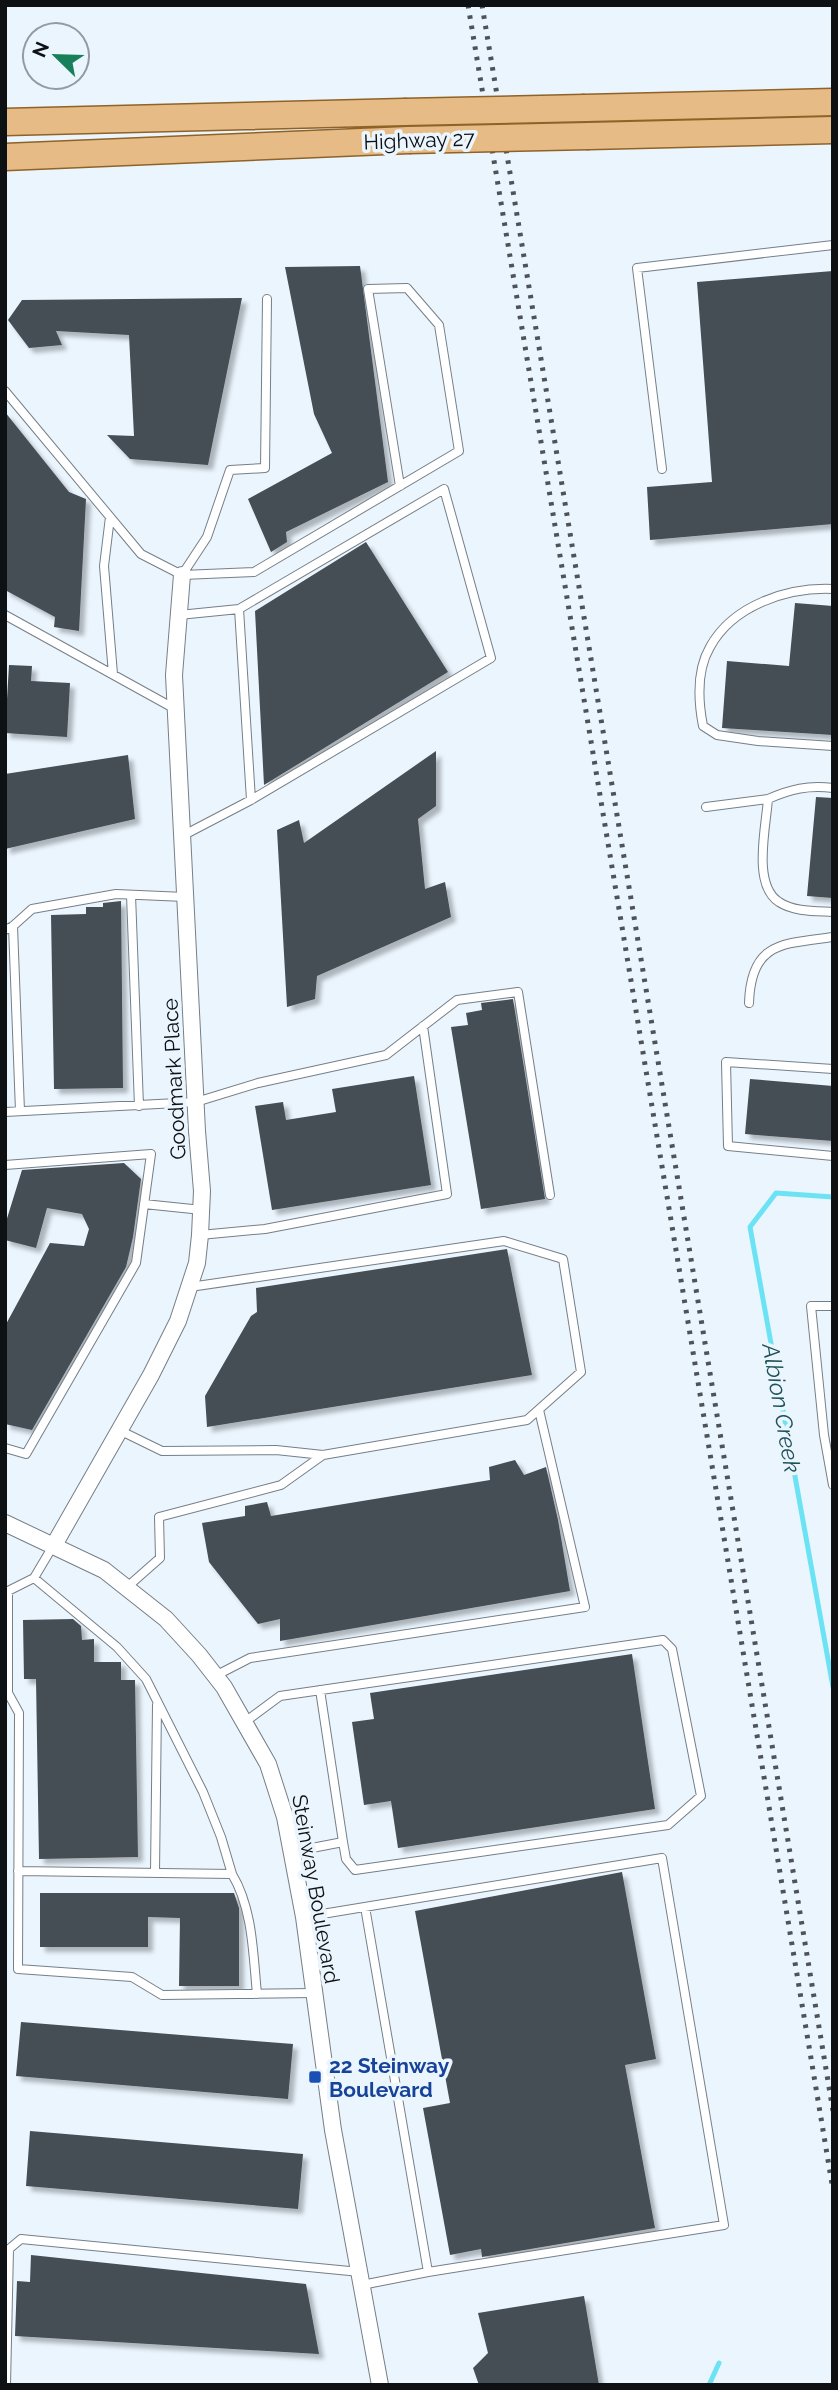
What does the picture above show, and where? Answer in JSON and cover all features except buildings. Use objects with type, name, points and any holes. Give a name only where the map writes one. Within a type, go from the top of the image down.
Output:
[{"type":"main road","name":"Highway 27","points":[[5,122],[833,102]]},
{"type":"main road","name":"Highway 27","points":[[5,157],[409,140],[833,130]]},
{"type":"street","name":"Goodmark Place","points":[[54,1545],[151,1375],[178,1321],[197,1263],[201,1235],[202,1210],[174,675],[182,575]]},
{"type":"street","name":"Steinway Boulevard","points":[[5,1523],[104,1570],[166,1619],[215,1675],[268,1764],[285,1817],[304,1917],[333,2130],[380,2385]]},
{"type":"lane","points":[[662,469],[638,268],[833,245]]},
{"type":"lane","points":[[5,391],[141,554],[182,575],[254,572],[400,486],[459,451],[439,326],[407,288],[368,289],[400,486]]},
{"type":"lane","points":[[182,575],[207,537],[230,470],[265,468],[267,299]]},
{"type":"lane","points":[[179,615],[239,609],[444,489],[491,658],[251,800],[182,836]]},
{"type":"lane","points":[[110,517],[104,566],[113,674]]},
{"type":"lane","points":[[833,589],[798,591],[744,611],[721,631],[710,647],[701,670],[698,702],[703,726],[717,735],[758,741],[833,746]]},
{"type":"lane","points":[[239,609],[251,800]]},
{"type":"lane","points":[[5,615],[177,710]]},
{"type":"lane","points":[[706,807],[768,799],[793,788],[833,788]]},
{"type":"lane","points":[[768,799],[762,875],[766,889],[779,902],[801,910],[833,912]]},
{"type":"lane","points":[[20,1111],[9,928],[32,909],[116,894],[185,897]]},
{"type":"lane","points":[[131,895],[139,1106]]},
{"type":"lane","points":[[749,1003],[750,981],[764,954],[786,943],[833,937]]},
{"type":"lane","points":[[5,1112],[195,1102],[258,1083],[386,1055],[457,1000],[517,992],[550,1195]]},
{"type":"lane","points":[[201,1235],[265,1229],[447,1194],[423,1026]]},
{"type":"lane","points":[[833,1069],[726,1062],[728,1146],[833,1156]]},
{"type":"lane","points":[[5,1165],[151,1154],[136,1264],[26,1454],[5,1448]]},
{"type":"lane","points":[[144,1203],[202,1210]]},
{"type":"lane","points":[[119,1430],[162,1451],[276,1450],[323,1455],[527,1420],[581,1372],[563,1259],[504,1241],[190,1287]]},
{"type":"lane","points":[[833,1307],[811,1306],[833,1485]]},
{"type":"lane","points":[[215,1675],[250,1658],[585,1607],[539,1410]]},
{"type":"lane","points":[[126,1588],[160,1558],[159,1517],[281,1485],[323,1455]]},
{"type":"lane","points":[[54,1545],[34,1578],[8,1591],[8,1693],[19,1713],[18,1969],[132,1977],[162,1995],[314,1993]]},
{"type":"lane","points":[[34,1578],[117,1647],[146,1679],[203,1792],[232,1874],[242,1889],[248,1916],[257,1994]]},
{"type":"lane","points":[[245,1722],[280,1696],[320,1690],[663,1640],[672,1649],[701,1796],[668,1825],[355,1870],[346,1859],[320,1690]]},
{"type":"lane","points":[[155,1873],[157,1702]]},
{"type":"lane","points":[[291,1852],[343,1842]]},
{"type":"lane","points":[[6,2385],[9,2249],[21,2239],[361,2278],[428,2272],[724,2225],[662,1857],[304,1917]]},
{"type":"lane","points":[[18,1871],[232,1874]]},
{"type":"lane","points":[[365,1907],[428,2272]]},
{"type":"waterway","name":"Albion Creek","points":[[833,1197],[776,1193],[750,1227],[833,1687]]},
{"type":"waterway","points":[[709,2385],[719,2363]]},
{"type":"railway","points":[[468,5],[833,2190]]},
{"type":"railway","points":[[482,5],[833,2111]]},
{"type":"place","name":"22 Steinway Boulevard","points":[[315,2077]]}]
